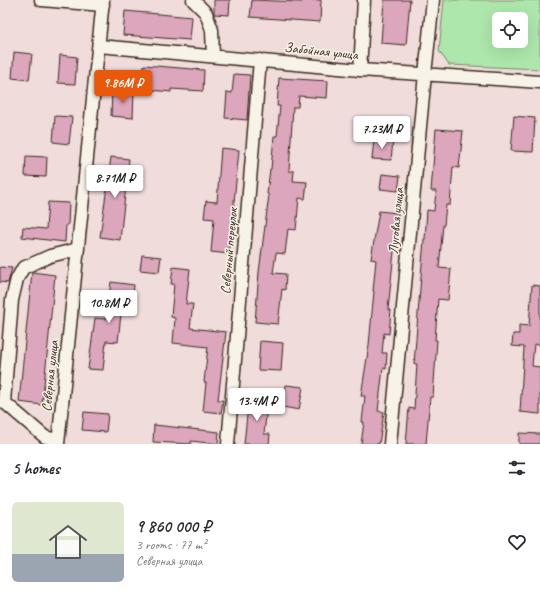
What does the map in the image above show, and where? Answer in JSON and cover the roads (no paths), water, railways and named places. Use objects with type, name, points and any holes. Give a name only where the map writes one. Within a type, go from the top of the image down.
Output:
[{"type":"street","points":[[41,0],[103,3]]},
{"type":"street","points":[[193,0],[206,13],[212,30],[213,56]]},
{"type":"street","points":[[360,70],[364,0]]},
{"type":"street","name":"Луговая улица","points":[[390,444],[433,0]]},
{"type":"street","name":"Северная улица","points":[[58,442],[103,3]]},
{"type":"street","name":"Забойная улица","points":[[99,46],[360,70],[540,82]]},
{"type":"street","name":"Северный переулок","points":[[228,444],[260,60]]},
{"type":"street","points":[[58,442],[45,437],[4,402],[12,300],[17,279],[23,268],[50,256],[78,249]]}]
